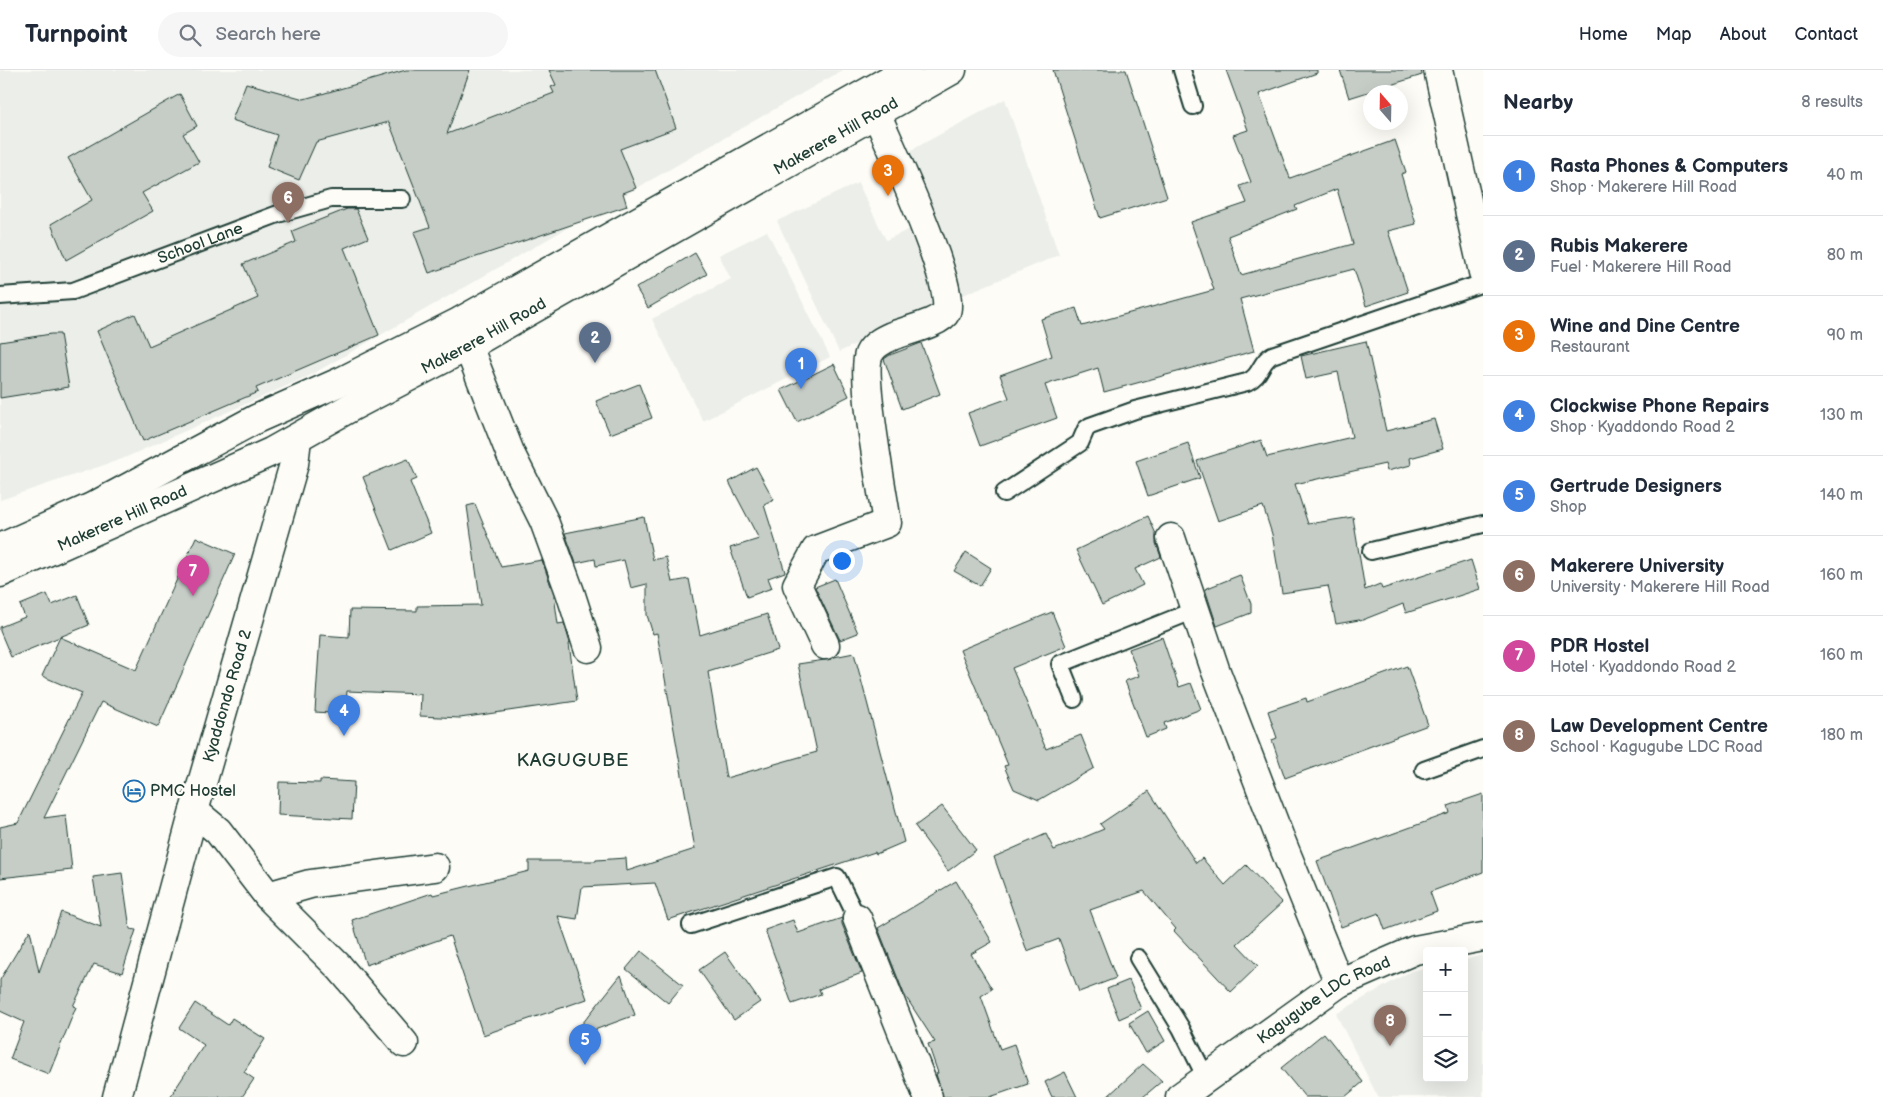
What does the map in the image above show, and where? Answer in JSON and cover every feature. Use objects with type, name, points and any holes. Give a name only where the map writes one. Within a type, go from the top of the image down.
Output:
[{"type":"street","name":"Makerere Hill Road","points":[[0,548],[92,506],[256,419],[342,381],[460,322],[907,70]]},
{"type":"street","name":"Makerere Hill Road","points":[[0,573],[297,439],[353,406],[468,346],[952,70]]},
{"type":"street","points":[[1438,70],[1483,272]]},
{"type":"street","points":[[826,645],[796,585],[816,550],[887,523],[868,391],[866,364],[869,354],[876,345],[891,336],[938,319],[946,312],[948,299],[944,278],[911,191],[876,113]]},
{"type":"street","points":[[468,346],[511,455],[544,521],[588,648]]},
{"type":"street","name":"Kyaddondo Road 2","points":[[117,1097],[194,811],[294,464],[297,439]]},
{"type":"street","points":[[1171,538],[1215,669],[1280,838],[1339,983]]},
{"type":"street","points":[[194,811],[218,831],[268,896],[340,968],[404,1043]]},
{"type":"street","points":[[268,896],[310,884],[435,867]]},
{"type":"street","points":[[857,918],[928,1097]]},
{"type":"street","name":"Kagugube LDC Road","points":[[1180,1097],[1339,983],[1415,950],[1483,937]]},
{"type":"lane","points":[[1182,70],[1193,106]]},
{"type":"lane","name":"School Lane","points":[[0,296],[73,291],[278,214],[331,199],[402,199]]},
{"type":"lane","points":[[1004,493],[1080,443],[1086,429],[1090,426],[1134,410],[1236,386],[1253,379],[1258,374],[1266,358],[1272,355],[1483,283]]},
{"type":"lane","points":[[1371,551],[1483,524]]},
{"type":"lane","points":[[1074,699],[1060,664],[1195,610]]},
{"type":"lane","points":[[1424,770],[1483,749]]},
{"type":"lane","points":[[691,925],[836,877],[857,918]]},
{"type":"lane","points":[[1138,958],[1181,1028],[1206,1078]]},
{"type":"shaded area","points":[[0,70],[843,70],[309,376],[122,459],[0,500]]},
{"type":"shaded area","points":[[1005,99],[1059,255],[958,297],[904,154]]},
{"type":"shaded area","points":[[858,183],[886,240],[910,229],[945,302],[839,352],[777,221]]},
{"type":"shaded area","points":[[767,231],[830,357],[703,421],[652,319],[731,279],[719,255]]},
{"type":"shaded area","points":[[1483,955],[1483,1097],[1378,1097],[1336,1014],[1411,971],[1423,969],[1423,1082],[1468,1082],[1468,959]]},
{"type":"building","points":[[406,70],[470,70],[447,134],[554,93],[551,87],[556,85],[549,70],[655,70],[676,128],[620,149],[636,188],[623,193],[627,206],[429,273],[414,232],[430,227],[389,122],[316,142],[299,180],[267,167],[277,135],[232,120],[246,83],[304,99]]},
{"type":"building","points":[[1053,70],[1126,70],[1167,197],[1100,218]]},
{"type":"building","points":[[1226,70],[1317,70],[1317,73],[1259,94],[1290,178],[1395,140],[1406,172],[1401,174],[1416,224],[1388,231],[1408,292],[1366,306],[1354,269],[1240,299],[1254,351],[1104,392],[1098,368],[1045,385],[1057,418],[980,446],[968,413],[1009,398],[1000,375],[1052,356],[1041,319],[1076,308],[1082,326],[1214,290],[1191,222],[1247,203],[1240,186],[1251,182],[1233,135],[1248,130]],"holes":[[[1337,189],[1353,244],[1241,275],[1228,236],[1297,209],[1295,206]]]},
{"type":"building","points":[[1340,70],[1421,70],[1422,75],[1390,85],[1363,85],[1363,94],[1349,98]]},
{"type":"building","points":[[180,94],[197,126],[183,134],[199,162],[142,193],[153,211],[66,260],[51,224],[92,200],[68,158]]},
{"type":"building","points":[[347,209],[356,209],[368,238],[344,248],[379,335],[256,388],[258,392],[143,441],[97,331],[135,314],[149,346],[258,298],[243,264],[296,242],[292,231]]},
{"type":"building","points":[[695,253],[707,274],[648,308],[636,288]]},
{"type":"building","points":[[60,334],[69,387],[0,398],[0,342]]},
{"type":"building","points":[[1366,341],[1386,431],[1434,419],[1443,449],[1410,458],[1411,465],[1387,471],[1385,464],[1295,484],[1308,524],[1353,517],[1365,590],[1380,584],[1382,589],[1471,560],[1480,589],[1406,613],[1403,604],[1360,621],[1336,624],[1328,586],[1282,593],[1272,534],[1263,506],[1218,521],[1197,461],[1261,440],[1267,457],[1352,437],[1338,372],[1306,379],[1301,356]]},
{"type":"building","points":[[921,343],[940,394],[902,409],[884,359]]},
{"type":"building","points":[[834,364],[849,396],[797,422],[781,390]]},
{"type":"building","points":[[639,384],[652,418],[610,434],[596,401]]},
{"type":"building","points":[[1188,443],[1200,478],[1148,496],[1136,461]]},
{"type":"building","points":[[408,459],[417,479],[410,482],[431,533],[392,550],[363,477]]},
{"type":"building","points":[[756,467],[774,500],[764,505],[785,572],[768,578],[772,588],[747,597],[730,548],[759,539],[729,482]]},
{"type":"building","points":[[475,504],[501,567],[542,560],[554,595],[558,624],[564,623],[570,643],[577,701],[460,718],[420,716],[421,694],[347,691],[345,714],[315,712],[320,635],[349,637],[350,610],[417,611],[417,606],[481,605],[467,506]]},
{"type":"building","points":[[1148,516],[1156,534],[1156,543],[1161,557],[1135,569],[1143,585],[1102,605],[1076,550]]},
{"type":"building","points":[[644,517],[653,560],[666,557],[672,582],[689,579],[700,635],[767,614],[778,650],[708,672],[726,778],[817,752],[798,664],[854,653],[904,842],[876,854],[875,852],[668,920],[655,883],[582,887],[577,919],[558,916],[587,999],[483,1035],[450,936],[366,965],[352,920],[432,893],[433,895],[529,871],[529,861],[596,861],[626,858],[627,871],[695,849],[657,633],[653,634],[647,615],[647,584],[631,588],[624,560],[596,566],[595,559],[576,563],[565,533]]},
{"type":"building","points":[[196,537],[235,554],[158,727],[101,702],[44,818],[66,815],[72,870],[0,878],[0,827],[18,823],[82,693],[42,676],[60,637],[136,670]]},
{"type":"building","points":[[966,552],[991,568],[980,586],[954,571]]},
{"type":"building","points":[[1240,575],[1251,604],[1251,613],[1217,626],[1205,589]]},
{"type":"building","points":[[835,579],[858,633],[840,640],[815,587]]},
{"type":"building","points":[[47,594],[52,605],[77,595],[89,625],[11,657],[0,627],[25,617],[20,605]]},
{"type":"building","points":[[1052,612],[1066,646],[1012,668],[1046,749],[1081,735],[1094,768],[1039,800],[1014,789],[1004,766],[1008,765],[960,650]]},
{"type":"building","points":[[1162,637],[1179,687],[1191,683],[1201,709],[1164,723],[1166,729],[1146,737],[1125,681],[1139,676],[1129,649]]},
{"type":"building","points":[[1407,666],[1428,725],[1285,778],[1272,740],[1277,738],[1268,711],[1306,698],[1307,702]]},
{"type":"building","points":[[320,780],[354,782],[352,819],[278,815],[279,782],[320,783]]},
{"type":"building","points":[[1149,791],[1196,863],[1202,858],[1225,885],[1246,865],[1282,903],[1237,944],[1258,966],[1231,992],[1174,931],[1176,929],[1144,891],[1090,910],[1116,978],[1079,992],[1059,939],[1027,951],[994,857],[1046,834],[1054,850],[1104,829],[1100,824]]},
{"type":"building","points":[[1483,794],[1483,872],[1430,892],[1437,911],[1385,930],[1379,913],[1341,927],[1317,861],[1450,813],[1448,806]]},
{"type":"building","points":[[942,806],[976,850],[948,871],[915,826]]},
{"type":"building","points":[[122,873],[130,929],[136,930],[122,973],[94,964],[73,1006],[76,1007],[49,1074],[10,1059],[24,1022],[0,1011],[0,980],[30,930],[39,972],[61,912],[101,927],[93,877]]},
{"type":"building","points":[[956,881],[992,942],[971,954],[992,989],[981,996],[1000,1049],[1014,1044],[1028,1084],[990,1097],[943,1097],[936,1074],[938,1073],[928,1044],[935,1042],[904,994],[878,928]]},
{"type":"building","points":[[842,918],[842,924],[862,973],[819,989],[821,994],[792,1004],[765,930],[793,920],[798,933]]},
{"type":"building","points":[[641,951],[683,985],[668,1003],[626,969]]},
{"type":"building","points":[[725,952],[760,1002],[734,1020],[699,970]]},
{"type":"building","points":[[621,975],[635,1015],[570,1039]]},
{"type":"building","points":[[1129,980],[1141,1009],[1119,1019],[1107,989]]},
{"type":"building","points":[[195,1003],[228,1025],[232,1018],[265,1039],[244,1072],[254,1079],[242,1097],[170,1097],[204,1045],[179,1028]]},
{"type":"building","points":[[1148,1011],[1165,1041],[1146,1053],[1129,1023]]},
{"type":"building","points":[[1324,1033],[1363,1082],[1345,1097],[1305,1097],[1281,1068]]},
{"type":"building","points":[[1143,1064],[1162,1081],[1143,1097],[1107,1097]]},
{"type":"building","points":[[1065,1072],[1077,1097],[1052,1097],[1045,1082]]},
{"type":"place","name":"Wine and Dine Centre","points":[[888,196]]},
{"type":"place","name":"Makerere University","points":[[288,223]]},
{"type":"place","name":"Rubis Makerere","points":[[595,363]]},
{"type":"place","name":"Rasta Phones & Computers","points":[[801,389]]},
{"type":"place","name":"PDR Hostel","points":[[193,596]]},
{"type":"place","name":"Clockwise Phone Repairs","points":[[344,736]]},
{"type":"place","name":"PMC Hostel","points":[[134,791]]},
{"type":"place","name":"Law Development Centre","points":[[1390,1046]]},
{"type":"place","name":"Gertrude Designers","points":[[585,1065]]},
{"type":"district","name":"KAGUGUBE","points":[[573,760]]}]
